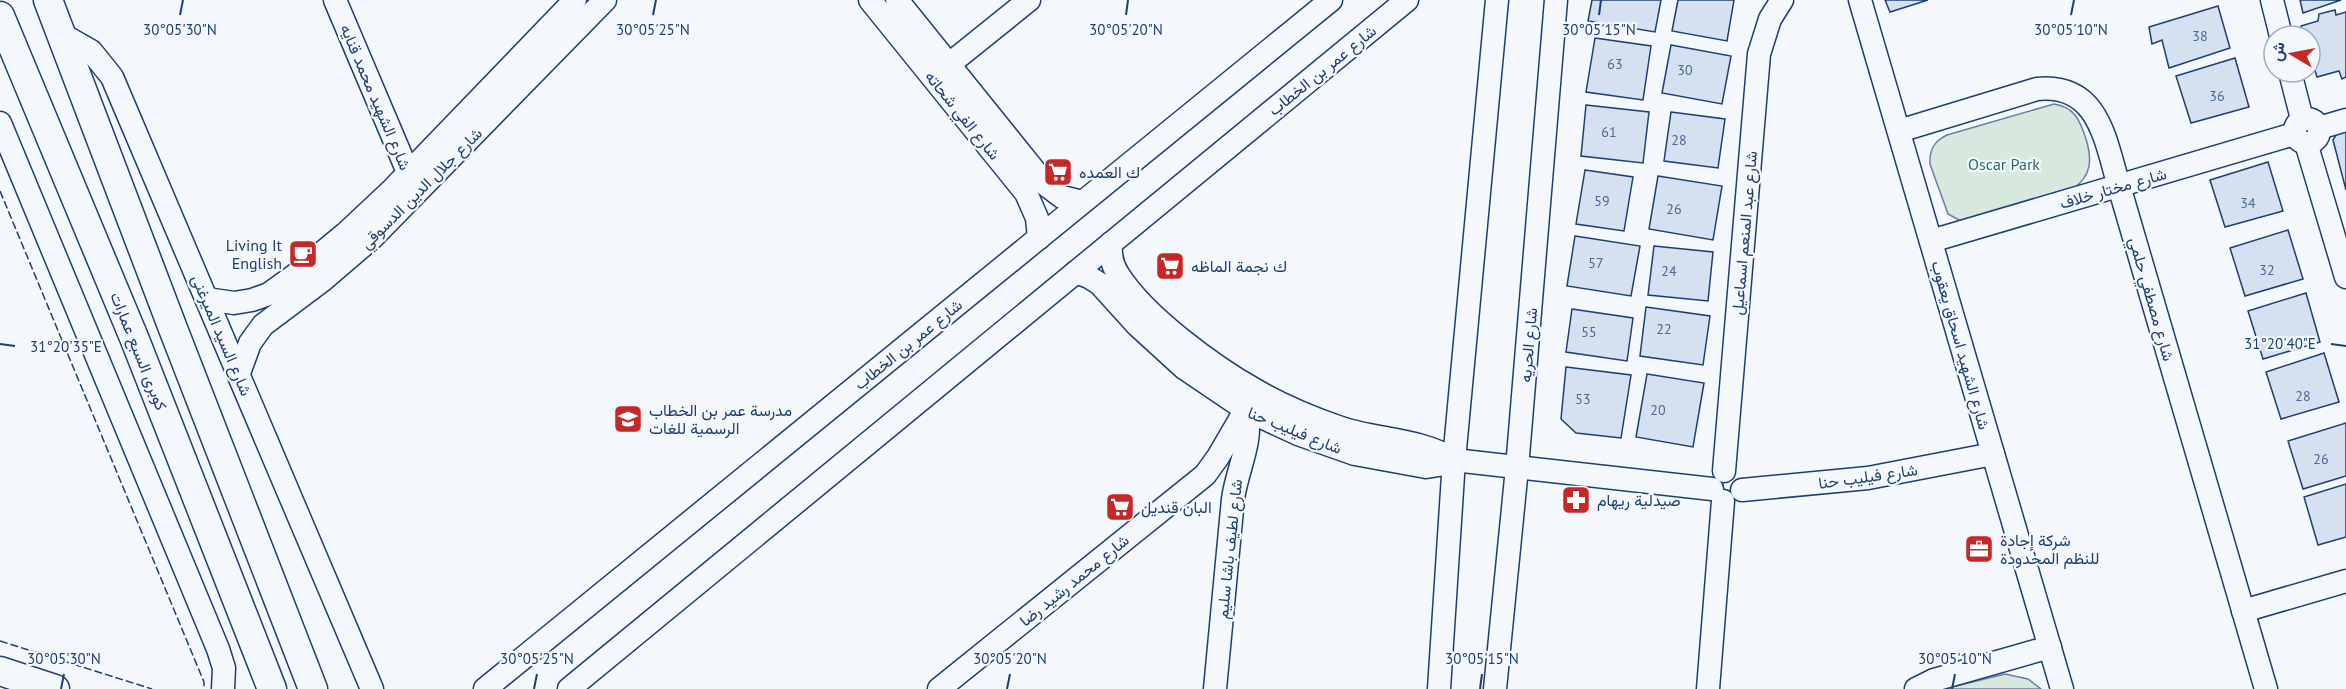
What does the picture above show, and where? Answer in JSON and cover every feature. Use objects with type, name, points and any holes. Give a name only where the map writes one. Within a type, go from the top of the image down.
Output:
[{"type":"main road","points":[[48,0],[313,689]]},
{"type":"main road","name":"كوبرى السبع عمارات","points":[[0,16],[135,340],[272,689]]},
{"type":"main road","points":[[0,671],[56,689]]},
{"type":"street","name":"شارع الشهيد محمد قنايه","points":[[335,0],[412,183]]},
{"type":"street","name":"شارع الفي شحاته","points":[[870,0],[941,71],[1046,184],[1062,197],[1082,202]]},
{"type":"street","name":"شارع الفي شحاته","points":[[897,0],[941,71],[1026,193],[1037,218],[1039,238]]},
{"type":"street","points":[[941,71],[1029,0]]},
{"type":"street","name":"شارع عمر بن الخطاب","points":[[485,689],[1331,0]]},
{"type":"street","name":"شارع عمر بن الخطاب","points":[[569,689],[1407,0]]},
{"type":"street","points":[[1439,689],[1454,460],[1497,0]]},
{"type":"street","name":"شارع الحريه","points":[[1496,689],[1556,0]]},
{"type":"street","name":"شارع عبد المنعم اسماعيل","points":[[1707,689],[1758,63],[1763,36],[1782,0]]},
{"type":"street","name":"شارع الشهيد اسحاق يعقوب","points":[[1860,0],[2062,689]]},
{"type":"street","points":[[2272,0],[2278,24]]},
{"type":"street","name":"شارع جلال الدين الدسوقي","points":[[238,373],[250,343],[263,325],[356,253],[412,183],[589,3]]},
{"type":"street","name":"شارع السيد الميرغنى","points":[[63,35],[91,51],[112,77],[372,689]]},
{"type":"street","points":[[2293,84],[2346,277]]},
{"type":"street","name":"شارع مصطفي حلمي","points":[[1899,131],[2037,89],[2064,90],[2087,104],[2098,118],[2265,689]]},
{"type":"street","name":"شارع مختار خلاف","points":[[1931,241],[2346,120]]},
{"type":"street","points":[[0,123],[219,649],[224,668],[223,689]]},
{"type":"street","name":"شارع جلال الدين الدسوقي","points":[[207,298],[224,302],[243,302],[261,298],[277,289],[412,183]]},
{"type":"street","name":"شارع فيليب حنا","points":[[1111,243],[1111,256],[1118,275],[1150,311],[1251,401],[1298,435],[1355,454],[1426,467],[1454,460],[1725,488],[1868,478],[1993,454]]},
{"type":"street","name":"شارع فيليب حنا","points":[[1076,272],[1100,284],[1138,326],[1184,368],[1251,401]]},
{"type":"street","name":"شارع محمد رشيد رضا","points":[[939,689],[1205,475],[1251,401]]},
{"type":"street","name":"شارع لطيف باشا سليم","points":[[1215,689],[1233,499],[1237,474],[1248,439],[1251,401]]},
{"type":"street","points":[[1205,475],[1223,483],[1233,499]]},
{"type":"street","points":[[2243,611],[2346,581]]},
{"type":"street","points":[[1916,689],[1934,680],[2050,647]]},
{"type":"street","points":[[355,689],[363,667]]},
{"type":"green space","name":"Oscar Park","points":[[2054,104],[2067,108],[2075,115],[2086,139],[2090,160],[2087,172],[2080,183],[2074,188],[1966,221],[1948,214],[1930,164],[1930,154],[1936,143],[1947,135]]},
{"type":"green space","points":[[2005,674],[2028,679],[2041,689],[1944,689]]},
{"type":"building","points":[[1592,0],[1661,0],[1655,32],[1588,21]]},
{"type":"building","points":[[1678,0],[1734,0],[1727,41],[1672,31]]},
{"type":"building","points":[[1885,0],[1928,0],[1890,12]]},
{"type":"building","points":[[2300,0],[2341,0],[2303,13]]},
{"type":"building","points":[[2218,6],[2230,48],[2169,68],[2162,40],[2152,44],[2149,27]]},
{"type":"building","points":[[2335,10],[2336,15],[2346,12],[2346,77],[2342,79],[2339,71],[2322,76],[2322,24],[2308,24],[2318,21],[2319,14]]},
{"type":"building","points":[[1595,38],[1651,46],[1643,100],[1586,92]]},
{"type":"building","points":[[1671,45],[1731,56],[1722,104],[1662,93]]},
{"type":"building","points":[[2235,58],[2249,107],[2191,123],[2176,76]]},
{"type":"building","points":[[1586,105],[1649,112],[1643,163],[1581,156]]},
{"type":"building","points":[[1671,112],[1725,119],[1718,168],[1664,161]]},
{"type":"building","points":[[2346,127],[2346,190],[2333,140],[2339,130]]},
{"type":"building","points":[[2268,162],[2283,211],[2225,227],[2210,180]]},
{"type":"building","points":[[1585,170],[1633,177],[1624,231],[1576,224]]},
{"type":"building","points":[[1658,176],[1722,186],[1713,240],[1649,229]]},
{"type":"building","points":[[2288,230],[2303,279],[2245,296],[2230,248]]},
{"type":"building","points":[[1575,236],[1640,246],[1631,296],[1567,286]]},
{"type":"building","points":[[1654,246],[1713,252],[1708,301],[1648,295]]},
{"type":"building","points":[[2306,293],[2320,342],[2263,359],[2248,311]]},
{"type":"building","points":[[1646,307],[1710,316],[1703,365],[1640,356]]},
{"type":"building","points":[[1572,309],[1633,318],[1627,361],[1566,352]]},
{"type":"building","points":[[2324,353],[2339,402],[2281,419],[2266,372]]},
{"type":"building","points":[[1566,367],[1631,375],[1621,438],[1576,433],[1561,419]]},
{"type":"building","points":[[1647,374],[1704,383],[1693,447],[1636,437]]},
{"type":"building","points":[[2346,423],[2346,476],[2303,489],[2288,441]]},
{"type":"building","points":[[2346,484],[2346,537],[2318,545],[2304,497]]},
{"type":"fence","points":[[0,191],[204,682],[204,689]]},
{"type":"fence","points":[[0,641],[152,689]]},
{"type":"place","name":"ك العمده","points":[[1058,172]]},
{"type":"place","name":"Living It English","points":[[303,254]]},
{"type":"place","name":"ك نجمة الماظه","points":[[1170,266]]},
{"type":"place","name":"مدرسة عمر بن الخطاب الرسمية للغات","points":[[628,419]]},
{"type":"place","name":"صيدلية ريهام","points":[[1576,500]]},
{"type":"place","name":"البان قنديل","points":[[1120,507]]},
{"type":"place","name":"شركة إجادة للنظم المحدودة","points":[[1979,549]]}]
